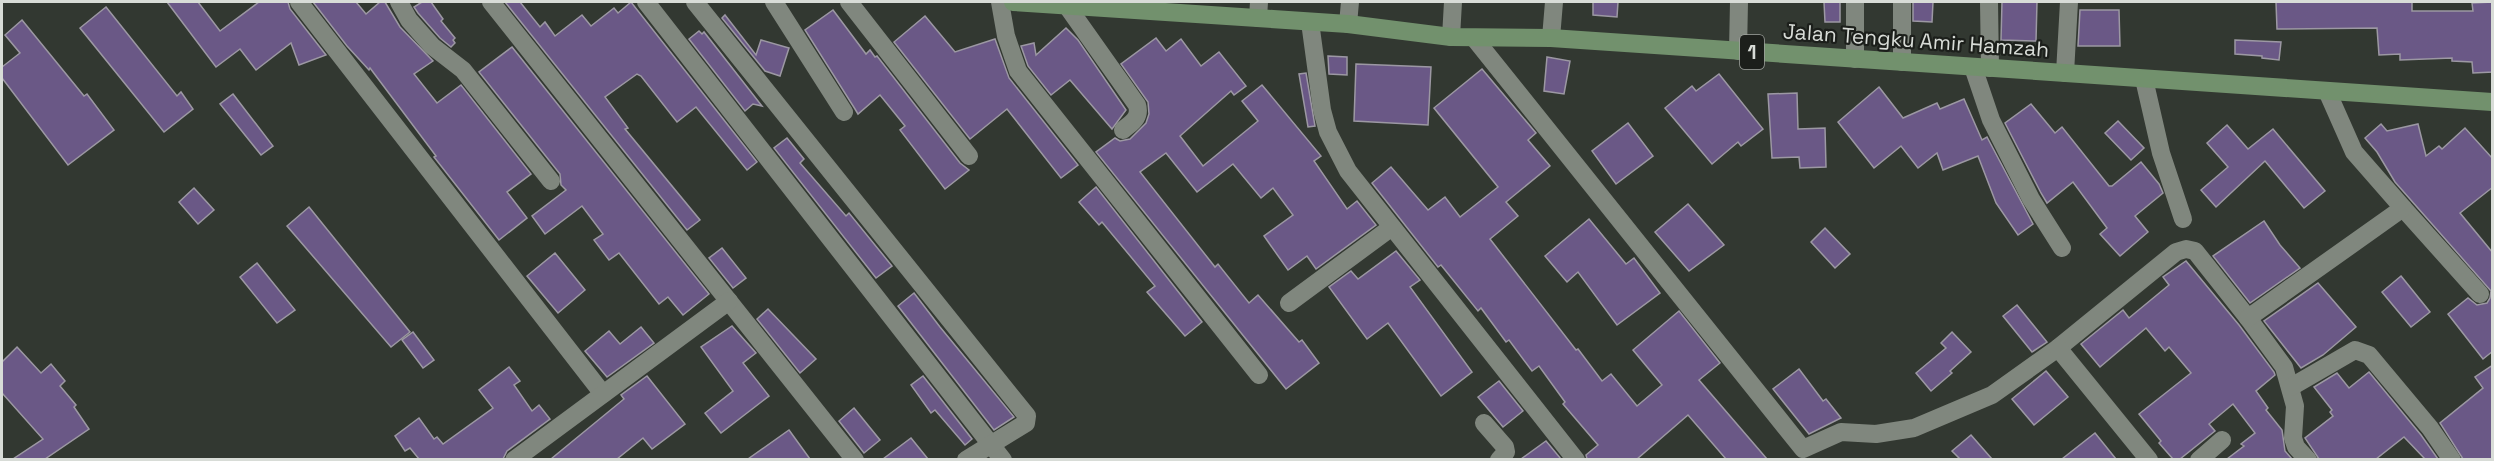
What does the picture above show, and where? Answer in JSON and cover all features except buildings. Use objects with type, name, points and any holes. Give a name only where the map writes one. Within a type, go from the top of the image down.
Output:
[{"type":"main road","name":"Jalan Tengku Amir Hamzah","points":[[1013,2],[1259,10],[1310,22],[1348,24],[1451,37],[1551,38],[2493,102]]},
{"type":"street","points":[[298,2],[603,394]]},
{"type":"street","points":[[399,2],[409,20],[432,46],[463,70],[550,181]]},
{"type":"street","points":[[491,2],[855,459]]},
{"type":"street","points":[[646,2],[1003,459]]},
{"type":"street","points":[[695,2],[1027,416],[1026,423],[966,459]]},
{"type":"street","points":[[774,2],[844,112]]},
{"type":"street","points":[[849,2],[969,156]]},
{"type":"street","points":[[1000,2],[1006,36],[1018,71],[1260,375]]},
{"type":"street","points":[[1348,24],[1350,2]]},
{"type":"street","points":[[1451,37],[1453,2]]},
{"type":"street","points":[[1551,38],[1554,2]]},
{"type":"street","points":[[1738,51],[1739,2]]},
{"type":"street","points":[[1855,2],[1855,59]]},
{"type":"street","points":[[1902,2],[1902,62]]},
{"type":"street","points":[[1989,2],[1981,67],[1991,120],[2031,199],[2062,248]]},
{"type":"street","points":[[2065,73],[2069,2]]},
{"type":"street","points":[[1067,4],[1137,105],[1138,117],[1123,130]]},
{"type":"street","points":[[1310,22],[1328,132],[1348,171],[1575,459]]},
{"type":"street","points":[[1474,38],[1803,449],[1841,432],[1876,434],[1914,429],[1992,395],[2058,348],[2176,252],[2186,249],[2195,252],[2284,367],[2295,406],[2293,438],[2296,447],[2308,459]]},
{"type":"street","points":[[2144,79],[2161,153],[2183,219]]},
{"type":"street","points":[[2327,91],[2354,152],[2480,294]]},
{"type":"street","points":[[2248,318],[2403,208]]},
{"type":"street","points":[[1289,303],[1392,227]]},
{"type":"street","points":[[514,459],[729,301]]},
{"type":"street","points":[[2058,348],[2149,459]]},
{"type":"street","points":[[2291,387],[2355,350],[2362,351],[2369,356],[2430,428],[2452,459]]},
{"type":"street","points":[[1484,423],[1505,447],[1506,452],[1499,459]]},
{"type":"street","points":[[2199,459],[2222,440]]}]
